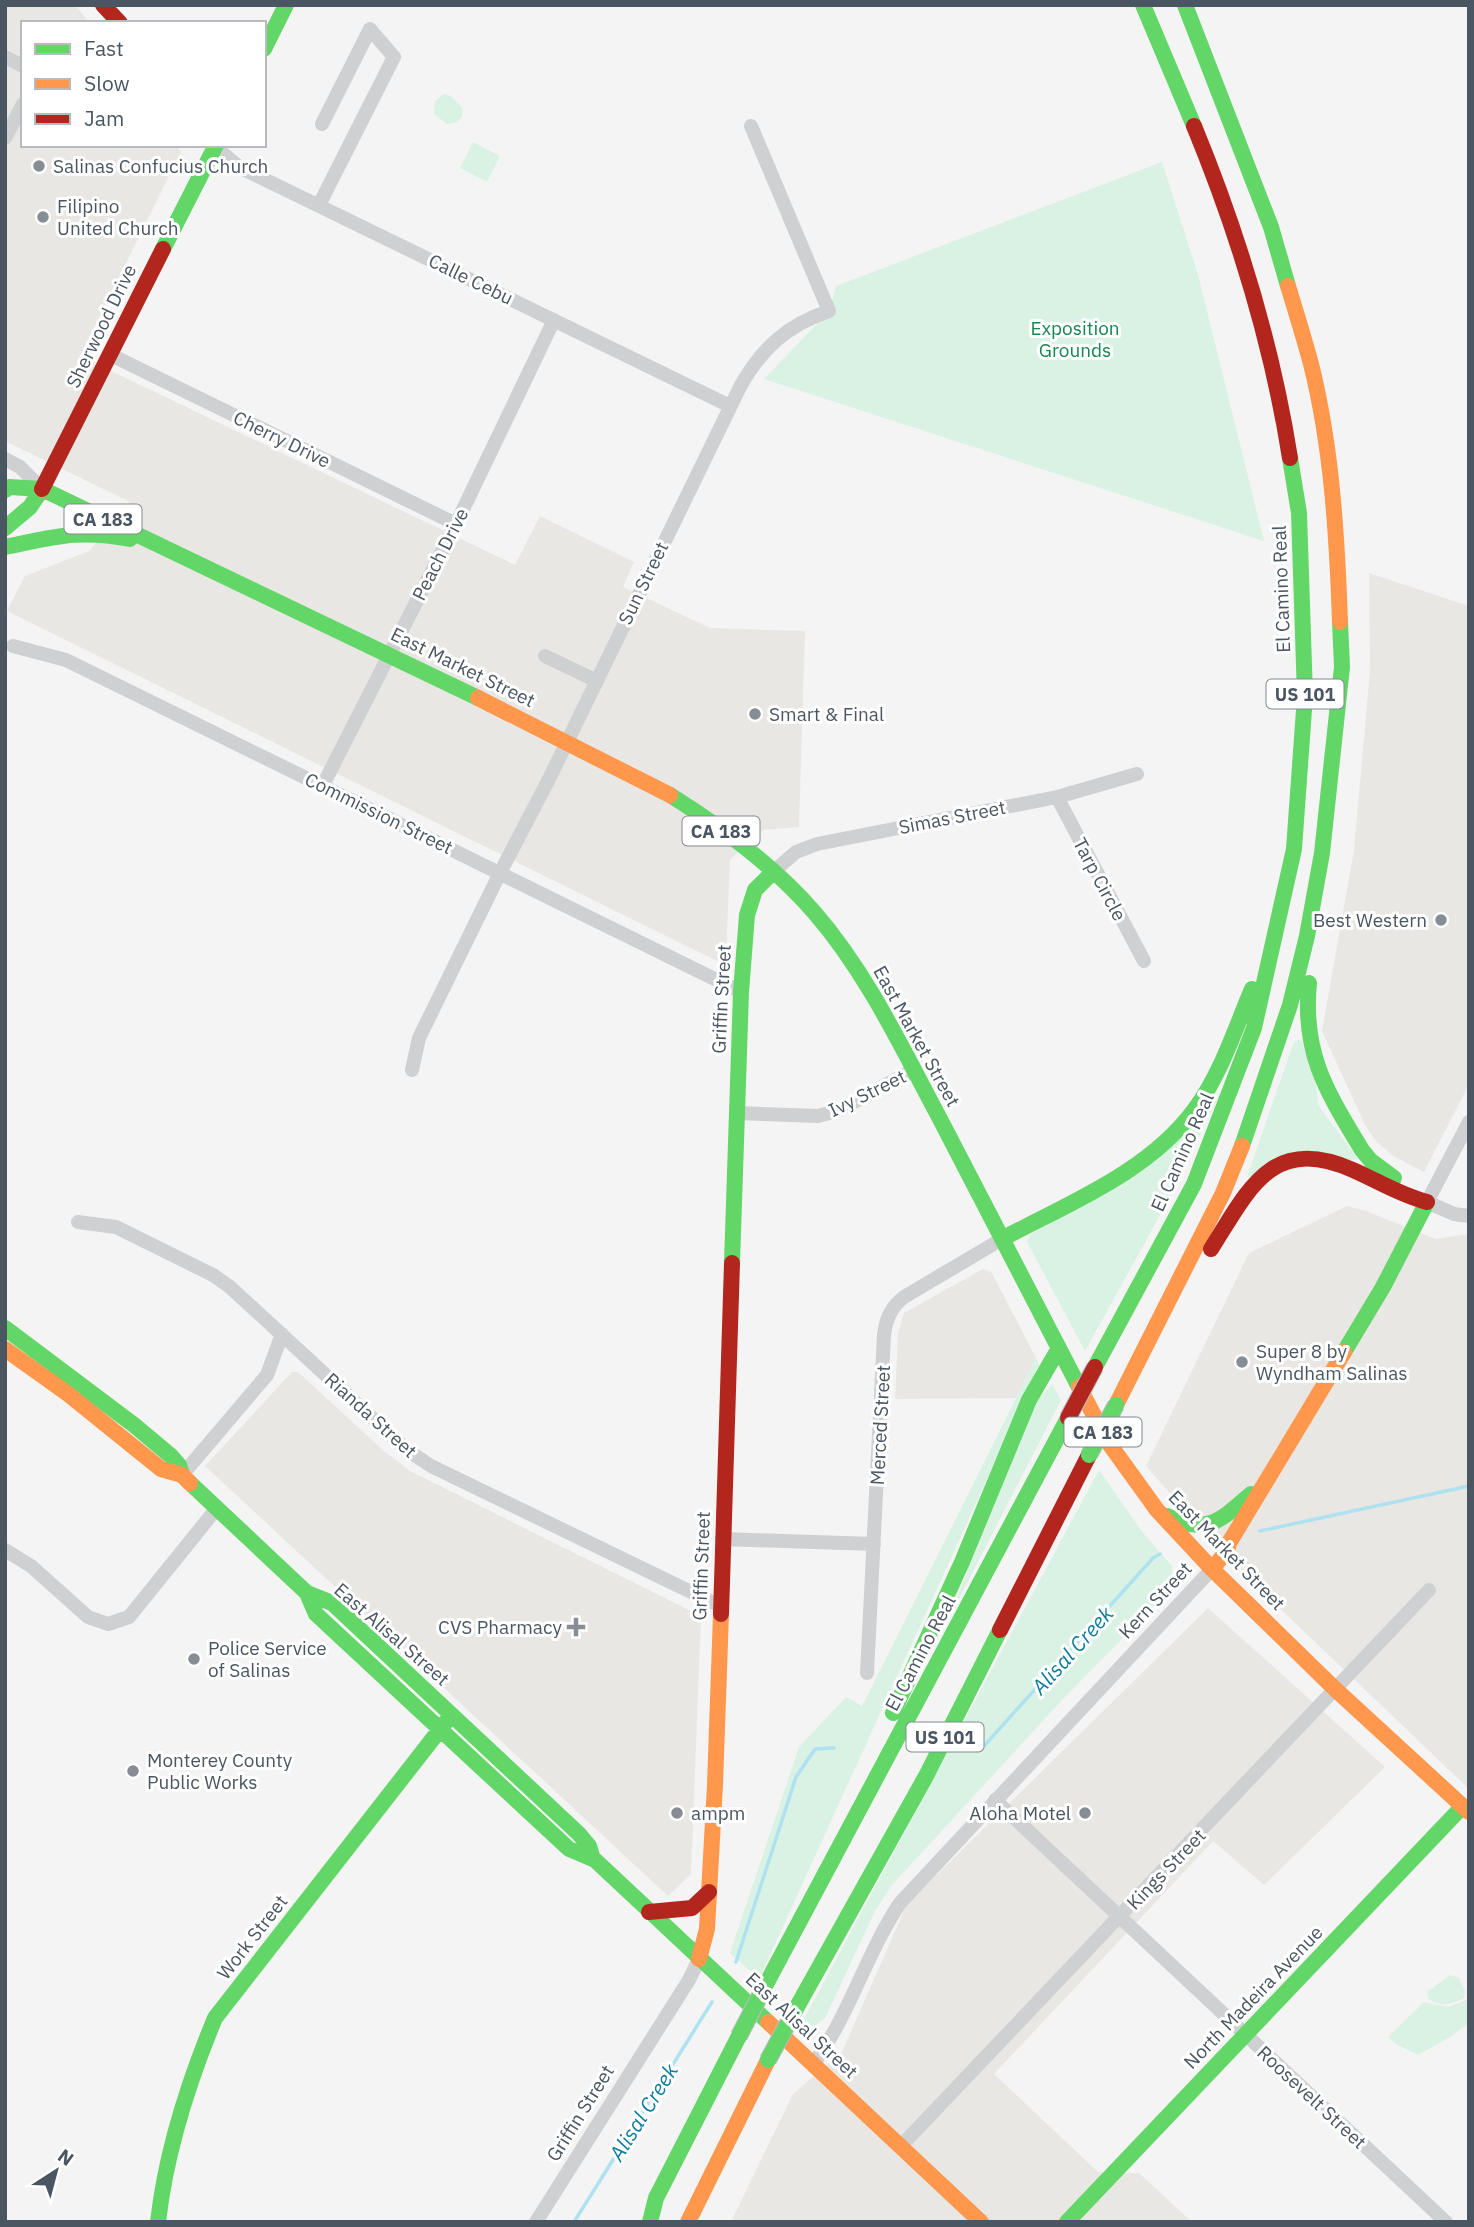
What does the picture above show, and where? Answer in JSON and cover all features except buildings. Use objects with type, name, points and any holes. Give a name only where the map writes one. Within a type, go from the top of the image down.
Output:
[{"type":"main road","points":[[103,5],[118,21]]},
{"type":"main road","points":[[266,45],[286,5]]},
{"type":"main road","name":"El Camino Real","points":[[650,2222],[656,2198],[764,1988],[1194,1184],[1254,1028],[1296,833],[1306,696],[1299,513],[1292,461],[1262,324],[1221,191],[1143,5]]},
{"type":"main road","name":"US 101","points":[[691,2218],[768,2060],[926,1776],[1223,1193],[1254,1115],[1290,1005],[1316,891],[1326,827],[1342,667],[1337,541],[1322,422],[1311,365],[1271,227],[1185,5]]},
{"type":"main road","name":"Sherwood Drive","points":[[5,528],[30,507],[43,488],[214,147]]},
{"type":"main road","name":"CA 183","points":[[5,489],[43,488]]},
{"type":"main road","name":"East Market Street","points":[[43,488],[389,654],[676,798],[753,854],[773,872],[822,922],[862,976],[1108,1442],[1157,1510],[1212,1569],[1335,1689],[1467,1806]]},
{"type":"main road","points":[[5,547],[77,533],[114,536],[164,548]]},
{"type":"main road","name":"Griffin Street","points":[[699,1959],[706,1937],[709,1892],[741,992],[747,915],[755,890],[773,872]]},
{"type":"main road","points":[[1316,891],[1318,930],[1305,1019],[1312,1056],[1362,1150],[1380,1169],[1409,1186],[1427,1202]]},
{"type":"main road","points":[[1002,1239],[1138,1165],[1184,1124],[1209,1087],[1273,942]]},
{"type":"main road","points":[[1139,1359],[1252,1187],[1269,1169],[1292,1159],[1319,1157],[1339,1163],[1404,1196],[1427,1202]]},
{"type":"main road","name":"Kern Street","points":[[1212,1569],[1227,1551],[1228,1543],[1382,1287],[1427,1202]]},
{"type":"main road","name":"East Alisal Street","points":[[5,1328],[143,1433],[179,1465],[182,1475]]},
{"type":"main road","points":[[846,1837],[854,1798],[962,1562],[1029,1400],[1059,1348]]},
{"type":"main road","name":"East Alisal Street","points":[[5,1349],[68,1394],[161,1469],[182,1475],[307,1592],[332,1603],[579,1834],[589,1846],[593,1859]]},
{"type":"main road","points":[[1157,1510],[1185,1526],[1202,1528],[1216,1522],[1265,1483]]},
{"type":"main road","name":"East Alisal Street","points":[[307,1592],[316,1614],[440,1730],[569,1849],[593,1859],[981,2222]]},
{"type":"main road","name":"Work Street","points":[[158,2222],[162,2186],[191,2076],[215,2018],[452,1714]]},
{"type":"main road","name":"North Madeira Avenue","points":[[1067,2222],[1467,1806]]},
{"type":"main road","points":[[649,1912],[692,1908],[709,1892]]},
{"type":"main road","points":[[639,2222],[656,2198]]},
{"type":"street","points":[[319,205],[394,57],[370,29],[322,124]]},
{"type":"street","points":[[5,57],[21,64]]},
{"type":"street","points":[[5,138],[21,108]]},
{"type":"street","name":"Sun Street","points":[[412,1070],[419,1038],[549,779],[730,406],[756,361],[777,338],[810,318],[829,311],[751,126]]},
{"type":"street","name":"Calle Cebu","points":[[216,147],[239,167],[730,406]]},
{"type":"street","name":"Peach Drive","points":[[323,785],[456,524],[554,320]]},
{"type":"street","name":"Cherry Drive","points":[[109,354],[456,524]]},
{"type":"street","name":"East Market Street","points":[[5,459],[20,467],[43,488]]},
{"type":"street","name":"Commission Street","points":[[13,646],[66,660],[741,992]]},
{"type":"street","points":[[545,656],[595,680]]},
{"type":"street","name":"Simas Street","points":[[773,872],[796,852],[817,844],[1057,797],[1138,774]]},
{"type":"street","name":"Tarp Circle","points":[[1057,797],[1144,961]]},
{"type":"street","name":"Ivy Street","points":[[737,1113],[818,1116],[837,1111],[912,1071]]},
{"type":"street","name":"Kern Street","points":[[1427,1202],[1469,1122]]},
{"type":"street","points":[[1427,1202],[1454,1214],[1469,1216]]},
{"type":"street","name":"Rianda Street","points":[[78,1222],[116,1227],[213,1275],[230,1287],[407,1450],[431,1466],[720,1606]]},
{"type":"street","name":"Merced Street","points":[[867,1672],[884,1335],[887,1320],[894,1306],[904,1297],[1002,1239]]},
{"type":"street","points":[[182,1475],[267,1375],[282,1334]]},
{"type":"street","points":[[5,1550],[31,1566],[88,1617],[108,1624],[129,1617],[217,1508]]},
{"type":"street","points":[[722,1539],[874,1544]]},
{"type":"street","name":"Kern Street","points":[[814,2063],[829,2042],[900,1903],[1212,1569]]},
{"type":"street","name":"Kings Street","points":[[901,2146],[1429,1590]]},
{"type":"street","name":"Roosevelt Street","points":[[995,1800],[1446,2222]]},
{"type":"street","name":"Griffin Street","points":[[536,2222],[689,1980],[699,1959]]},
{"type":"shaded area","points":[[5,5],[75,5],[88,21],[21,21],[21,147],[177,147],[181,152],[80,356],[515,565],[540,516],[634,562],[623,587],[710,628],[805,631],[799,827],[763,830],[730,860],[726,955],[717,961],[7,611],[25,576],[89,551],[130,502],[5,441]]},
{"type":"shaded area","points":[[1369,573],[1469,606],[1469,1084],[1424,1172],[1393,1156],[1376,1141],[1365,1125],[1322,1031],[1354,850],[1370,671]]},
{"type":"shaded area","points":[[1347,1206],[1436,1239],[1469,1234],[1469,1789],[1228,1559],[1146,1466],[1249,1253]]},
{"type":"shaded area","points":[[983,1269],[992,1273],[1036,1358],[1016,1398],[895,1399],[898,1333],[904,1313]]},
{"type":"shaded area","points":[[292,1372],[298,1372],[384,1451],[410,1471],[701,1616],[691,1874],[668,1896],[205,1466]]},
{"type":"shaded area","points":[[1208,1608],[1385,1767],[1264,1885],[1213,1841],[994,2074],[1098,2172],[1139,2173],[1192,2222],[731,2222],[793,2094],[842,2052],[907,1904]]},
{"type":"green space","points":[[444,94],[451,96],[463,109],[462,117],[457,122],[447,124],[434,114],[435,101]]},
{"type":"green space","points":[[473,142],[500,156],[487,182],[460,168]]},
{"type":"green space","name":"Exposition Grounds","points":[[1162,162],[1198,275],[1264,541],[764,379],[829,311],[836,286]]},
{"type":"green space","points":[[1301,1039],[1316,1081],[1318,1105],[1358,1159],[1247,1177],[1291,1050],[1295,1041]]},
{"type":"green space","points":[[1220,1094],[1170,1197],[1085,1351],[1027,1242],[1030,1235]]},
{"type":"green space","points":[[1036,1358],[1039,1365],[759,1979],[730,1953],[799,1747],[846,1697],[862,1706]]},
{"type":"green space","points":[[1052,1384],[1061,1400],[947,1622],[1036,1402]]},
{"type":"green space","points":[[1099,1470],[1143,1533],[1172,1566],[1173,1587],[1062,1700],[892,1885],[875,1911],[825,2018],[811,2029],[803,2021]]},
{"type":"green space","points":[[1450,1975],[1459,1978],[1465,1991],[1464,1998],[1446,2004],[1429,1999],[1427,1992]]},
{"type":"green space","points":[[1469,1999],[1469,2023],[1418,2055],[1388,2037],[1424,2002],[1448,2007]]},
{"type":"waterway","name":"Alisal Creek","points":[[1260,1531],[1469,1486]]},
{"type":"waterway","name":"Alisal Creek","points":[[984,1746],[1153,1558],[1160,1554]]},
{"type":"waterway","name":"Alisal Creek","points":[[736,1962],[796,1777],[815,1749],[834,1748]]},
{"type":"waterway","name":"Alisal Creek","points":[[574,2222],[712,2002]]},
{"type":"traffic: fast","points":[[266,45],[286,5]]},
{"type":"traffic: fast","points":[[1143,5],[1194,126]]},
{"type":"traffic: fast","points":[[1185,5],[1271,227],[1288,286]]},
{"type":"traffic: fast","points":[[163,249],[215,147]]},
{"type":"traffic: fast","points":[[1095,1367],[1194,1184],[1254,1028],[1294,849],[1305,696],[1299,513],[1290,458]]},
{"type":"traffic: fast","points":[[5,490],[9,487],[42,489],[478,698]]},
{"type":"traffic: fast","points":[[5,528],[30,507],[42,489]]},
{"type":"traffic: fast","points":[[5,547],[81,534],[130,539]]},
{"type":"traffic: fast","points":[[1242,1146],[1290,1005],[1307,936],[1322,853],[1342,667],[1340,622]]},
{"type":"traffic: fast","points":[[670,795],[728,834],[782,879],[814,912],[851,960],[897,1038],[1079,1387]]},
{"type":"traffic: fast","points":[[732,1263],[741,992],[747,915],[755,890],[773,872]]},
{"type":"traffic: fast","points":[[1309,983],[1309,1031],[1313,1052],[1328,1090],[1362,1150],[1371,1161],[1394,1178]]},
{"type":"traffic: fast","points":[[1002,1239],[1106,1184],[1155,1151],[1176,1131],[1195,1109],[1212,1081],[1252,989]]},
{"type":"traffic: fast","points":[[1344,1352],[1383,1287],[1427,1202]]},
{"type":"traffic: fast","points":[[5,1328],[134,1425],[171,1456],[179,1465],[182,1475]]},
{"type":"traffic: fast","points":[[893,1713],[962,1562],[1029,1400],[1059,1348]]},
{"type":"traffic: fast","points":[[1089,1455],[1116,1405]]},
{"type":"traffic: fast","points":[[764,1988],[1068,1418]]},
{"type":"traffic: fast","points":[[190,1483],[307,1593],[332,1603],[579,1834],[589,1846],[593,1859]]},
{"type":"traffic: fast","points":[[1167,1516],[1181,1522],[1203,1525],[1222,1518],[1251,1494]]},
{"type":"traffic: fast","points":[[307,1593],[316,1614],[569,1849],[595,1860],[768,2022]]},
{"type":"traffic: fast","points":[[793,2014],[926,1776],[1000,1630]]},
{"type":"traffic: fast","points":[[158,2222],[166,2169],[179,2118],[215,2018],[449,1718]]},
{"type":"traffic: fast","points":[[1067,2222],[1463,1806]]},
{"type":"traffic: fast","points":[[739,2036],[764,1988]]},
{"type":"traffic: fast","points":[[768,2060],[793,2014]]},
{"type":"traffic: fast","points":[[650,2222],[656,2198],[739,2036]]},
{"type":"traffic: slow","points":[[1288,286],[1311,364],[1329,460],[1340,622]]},
{"type":"traffic: slow","points":[[478,698],[670,795]]},
{"type":"traffic: slow","points":[[1116,1405],[1223,1193],[1242,1146]]},
{"type":"traffic: slow","points":[[5,1349],[68,1394],[161,1469],[182,1475],[190,1483]]},
{"type":"traffic: slow","points":[[1079,1387],[1108,1442],[1157,1510],[1212,1569],[1227,1551],[1229,1543],[1344,1352]]},
{"type":"traffic: slow","points":[[1212,1569],[1335,1689],[1469,1812]]},
{"type":"traffic: slow","points":[[699,1959],[707,1929],[721,1614]]},
{"type":"traffic: slow","points":[[768,2022],[981,2222]]},
{"type":"traffic: slow","points":[[688,2222],[768,2060]]},
{"type":"traffic: jam","points":[[103,5],[118,21]]},
{"type":"traffic: jam","points":[[1194,126],[1252,289],[1274,373],[1290,458]]},
{"type":"traffic: jam","points":[[42,489],[163,249]]},
{"type":"traffic: jam","points":[[1211,1249],[1251,1188],[1282,1163],[1302,1159],[1325,1161],[1427,1202]]},
{"type":"traffic: jam","points":[[721,1614],[732,1263]]},
{"type":"traffic: jam","points":[[1068,1418],[1095,1367]]},
{"type":"traffic: jam","points":[[1000,1630],[1089,1455]]},
{"type":"traffic: jam","points":[[649,1912],[692,1908],[709,1892]]},
{"type":"place","name":"Salinas Confucius Church","points":[[39,166]]},
{"type":"place","name":"Filipino United Church","points":[[43,217]]},
{"type":"place","name":"Smart & Final","points":[[755,714]]},
{"type":"place","name":"Best Western","points":[[1441,920]]},
{"type":"place","name":"Super 8 by Wyndham Salinas","points":[[1242,1362]]},
{"type":"place","name":"CVS Pharmacy","points":[[576,1627]]},
{"type":"place","name":"Police Service of Salinas","points":[[194,1659]]},
{"type":"place","name":"Monterey County Public Works","points":[[133,1771]]},
{"type":"place","name":"ampm","points":[[677,1813]]},
{"type":"place","name":"Aloha Motel","points":[[1085,1813]]}]
